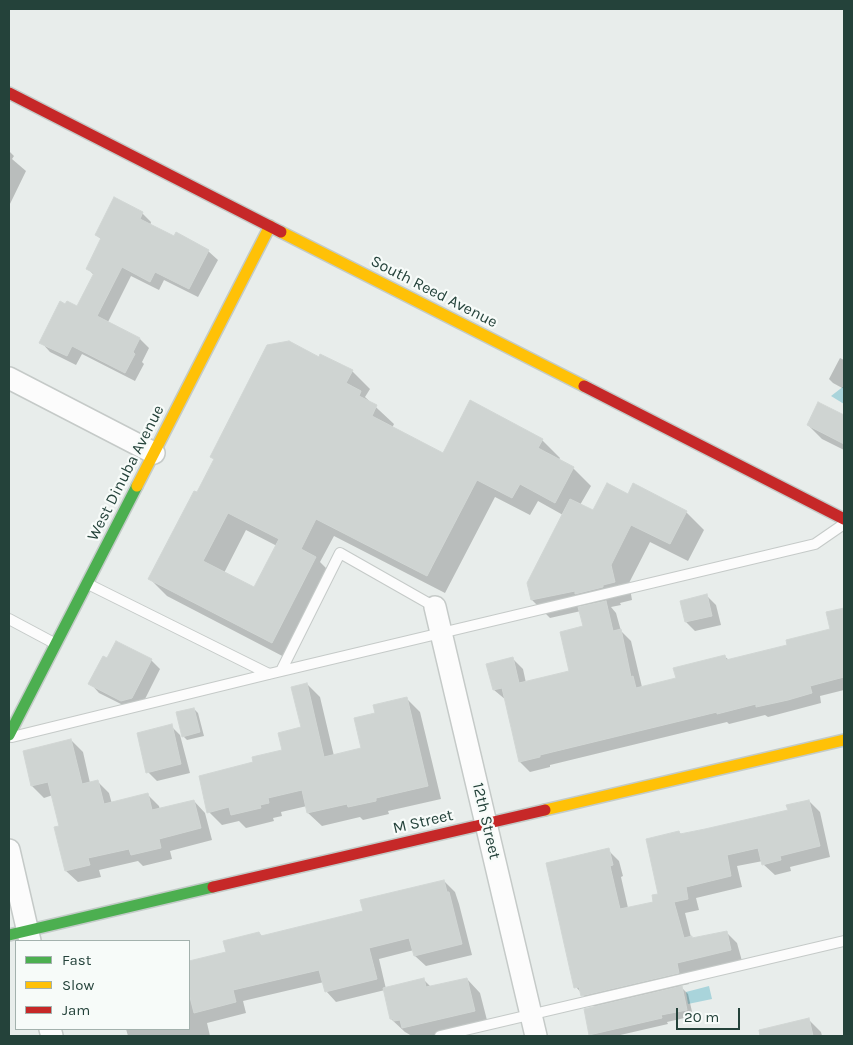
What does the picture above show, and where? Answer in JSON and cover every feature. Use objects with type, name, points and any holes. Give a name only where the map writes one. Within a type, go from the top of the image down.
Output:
[{"type":"street","name":"South Reed Avenue","points":[[9,93],[844,519]]},
{"type":"street","name":"West Dinuba Avenue","points":[[9,736],[270,226]]},
{"type":"street","points":[[9,378],[154,453]]},
{"type":"street","name":"12th Street","points":[[436,607],[536,1036]]},
{"type":"street","name":"M Street","points":[[22,936],[844,740]]},
{"type":"street","points":[[9,850],[22,936]]},
{"type":"lane","points":[[9,736],[815,544],[844,524]]},
{"type":"lane","points":[[281,671],[340,553],[436,607]]},
{"type":"lane","points":[[88,583],[269,674]]},
{"type":"lane","points":[[9,619],[55,643]]},
{"type":"lane","points":[[440,1036],[844,941]]},
{"type":"water","points":[[844,386],[844,404],[831,396]]},
{"type":"water","points":[[709,986],[712,999],[688,1004],[686,992]]},
{"type":"building","points":[[114,197],[143,212],[140,219],[174,236],[176,232],[209,250],[189,289],[155,272],[150,282],[122,267],[97,316],[140,338],[133,352],[135,354],[125,373],[72,346],[67,356],[39,343],[60,301],[65,304],[67,301],[77,306],[94,273],[86,269],[101,238],[95,235]]},
{"type":"building","points":[[289,341],[319,357],[320,354],[353,370],[346,383],[361,391],[359,396],[377,405],[372,416],[443,453],[470,400],[543,439],[538,448],[574,467],[555,503],[520,484],[512,498],[477,480],[427,576],[316,519],[301,549],[316,557],[272,643],[148,579],[194,491],[197,492],[214,459],[210,457],[267,345]],"holes":[[[228,513],[279,539],[254,587],[203,561]]]},
{"type":"building","points":[[818,402],[844,415],[844,444],[807,425]]},
{"type":"building","points":[[607,483],[628,494],[633,483],[687,511],[670,544],[631,525],[611,565],[615,582],[575,594],[575,591],[531,600],[527,583],[570,499],[593,510]]},
{"type":"building","points":[[707,594],[712,616],[685,622],[680,601]]},
{"type":"building","points":[[606,601],[613,631],[621,629],[631,677],[633,676],[636,688],[676,678],[673,668],[725,655],[726,660],[787,645],[786,640],[830,629],[826,612],[844,608],[844,677],[810,686],[812,693],[788,700],[756,707],[756,704],[717,714],[717,712],[540,755],[540,757],[519,762],[502,688],[493,690],[486,664],[513,657],[519,683],[569,671],[560,632],[583,626],[578,607]]},
{"type":"building","points":[[116,641],[152,659],[132,698],[121,701],[88,684],[103,656],[107,658]]},
{"type":"building","points":[[307,683],[324,757],[361,748],[354,718],[375,713],[373,705],[407,697],[428,786],[376,798],[376,801],[348,807],[347,804],[307,813],[302,790],[268,798],[269,803],[260,805],[261,808],[231,815],[229,807],[207,813],[199,776],[253,762],[252,757],[282,750],[278,733],[301,727],[291,687]]},
{"type":"building","points":[[194,708],[200,732],[182,737],[176,712]]},
{"type":"building","points":[[172,724],[181,764],[146,773],[137,733]]},
{"type":"building","points":[[71,739],[82,784],[98,780],[104,804],[148,793],[152,810],[194,800],[201,828],[159,839],[161,848],[131,855],[129,849],[88,858],[90,865],[65,871],[54,827],[59,826],[48,782],[31,786],[23,751]]},
{"type":"building","points":[[809,800],[820,846],[780,856],[781,860],[762,865],[758,848],[727,855],[731,876],[686,887],[688,899],[674,902],[684,938],[727,931],[731,950],[677,963],[679,973],[581,996],[579,987],[574,988],[546,863],[609,848],[613,865],[610,866],[620,909],[653,902],[652,895],[658,894],[646,839],[679,831],[680,834],[705,829],[788,810],[786,805]]},
{"type":"building","points":[[444,880],[447,892],[449,892],[462,944],[414,956],[409,938],[369,948],[377,979],[325,992],[319,970],[233,990],[236,1002],[194,1013],[190,997],[190,961],[226,952],[223,941],[259,932],[261,936],[363,911],[360,900]]},
{"type":"building","points":[[424,978],[426,987],[467,978],[475,1011],[402,1028],[400,1020],[394,1021],[390,1019],[383,988]]},
{"type":"building","points":[[682,986],[687,1010],[661,1015],[662,1018],[589,1035],[584,1009]]},
{"type":"building","points":[[809,1018],[813,1036],[760,1036],[759,1030]]},
{"type":"traffic: fast","points":[[9,735],[137,486]]},
{"type":"traffic: fast","points":[[9,935],[213,887]]},
{"type":"traffic: slow","points":[[137,486],[270,226]]},
{"type":"traffic: slow","points":[[281,232],[584,386]]},
{"type":"traffic: slow","points":[[545,810],[844,740]]},
{"type":"traffic: jam","points":[[9,93],[281,232]]},
{"type":"traffic: jam","points":[[584,386],[844,519]]},
{"type":"traffic: jam","points":[[213,887],[545,810]]}]
